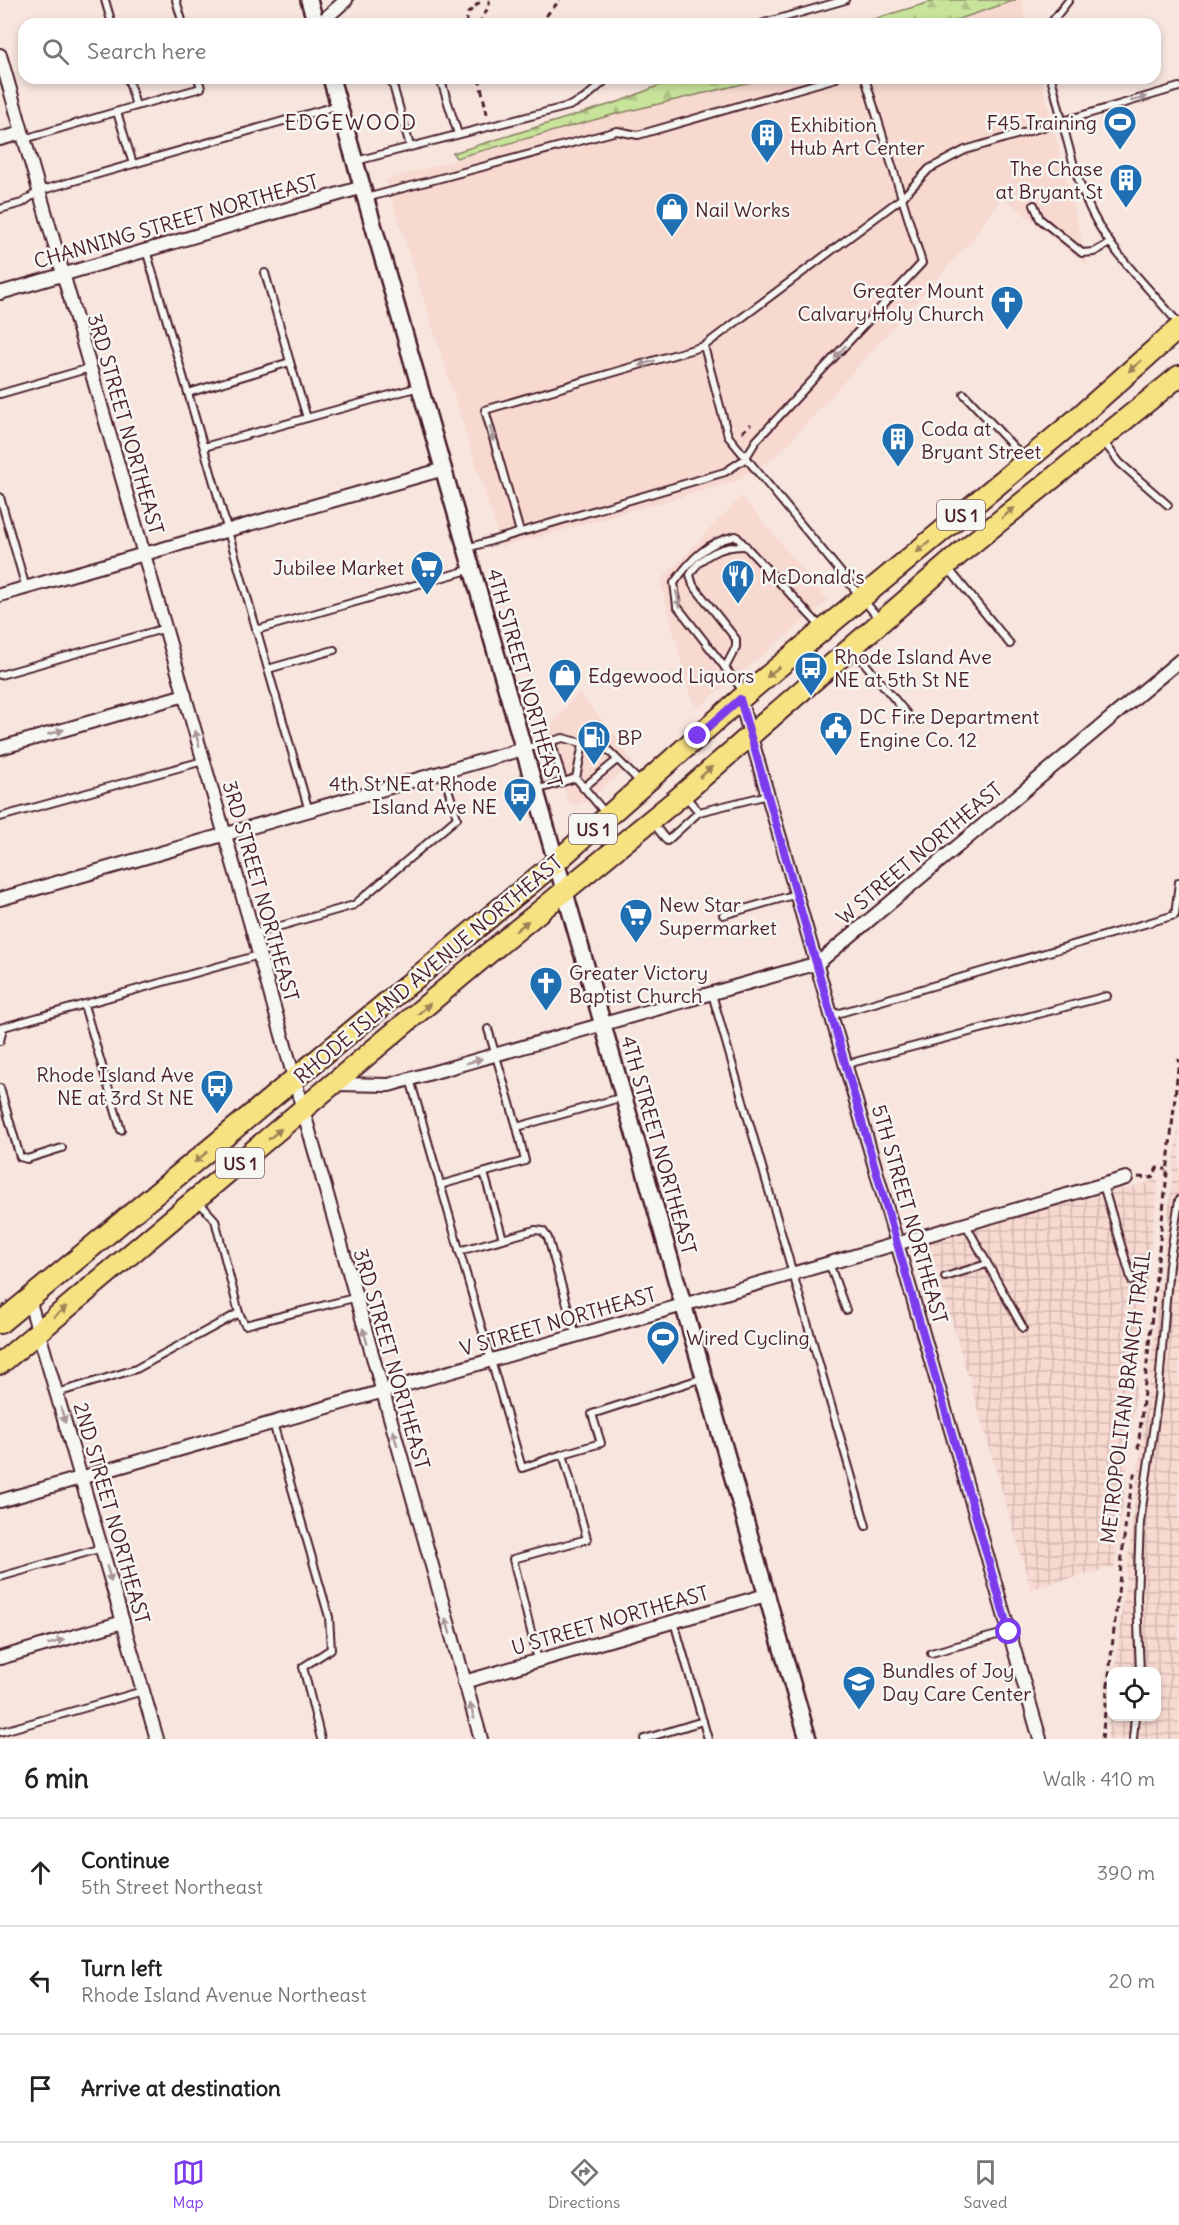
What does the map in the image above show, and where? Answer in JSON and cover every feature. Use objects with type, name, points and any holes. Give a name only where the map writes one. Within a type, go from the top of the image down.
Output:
[{"type":"main road","name":"RHODE ISLAND AVENUE NORTHEAST","points":[[0,1323],[556,862],[743,697],[1026,460],[1179,326]]},
{"type":"main road","name":"RHODE ISLAND AVENUE NORTHEAST","points":[[0,1364],[682,793],[945,565],[1179,376]]},
{"type":"street","points":[[309,0],[315,18]]},
{"type":"street","points":[[324,18],[346,0]]},
{"type":"street","name":"3RD STREET NORTHEAST","points":[[1,63],[166,628],[354,1298],[481,1739]]},
{"type":"street","name":"4TH STREET NORTHEAST","points":[[333,84],[808,1739]]},
{"type":"street","points":[[0,139],[23,136]]},
{"type":"street","name":"CHANNING STREET NORTHEAST","points":[[0,293],[146,250],[364,193]]},
{"type":"street","points":[[0,596],[444,469]]},
{"type":"street","name":"W STREET NORTHEAST","points":[[335,1084],[389,1084],[818,963],[1178,665]]},
{"type":"street","points":[[0,748],[184,695]]},
{"type":"street","name":"5TH STREET NORTHEAST","points":[[743,697],[750,732],[1040,1739]]},
{"type":"street","points":[[0,899],[523,749]]},
{"type":"street","name":"V STREET NORTHEAST","points":[[0,1501],[1126,1178]]},
{"type":"street","name":"2ND STREET NORTHEAST","points":[[29,1299],[157,1739]]},
{"type":"street","name":"U STREET NORTHEAST","points":[[464,1682],[766,1595]]},
{"type":"street","points":[[0,1658],[123,1623]]},
{"type":"lane","points":[[105,0],[110,18]]},
{"type":"lane","points":[[176,0],[181,18]]},
{"type":"lane","points":[[782,18],[845,0]]},
{"type":"lane","points":[[1055,18],[1069,0]]},
{"type":"lane","points":[[130,84],[136,106]]},
{"type":"lane","points":[[23,136],[201,88],[200,84]]},
{"type":"lane","points":[[393,84],[410,146]]},
{"type":"lane","points":[[442,84],[458,134]]},
{"type":"lane","points":[[355,161],[569,106],[584,99],[601,84]]},
{"type":"lane","points":[[364,193],[617,131],[638,135],[815,84]]},
{"type":"lane","points":[[466,548],[725,472],[745,459],[756,441],[922,262],[867,84]]},
{"type":"lane","points":[[1053,84],[1083,193],[1110,243],[1179,326]]},
{"type":"lane","points":[[520,532],[485,410],[704,346],[902,198],[928,169],[965,150],[1179,87]]},
{"type":"lane","points":[[0,209],[22,203],[39,191],[339,105]]},
{"type":"lane","points":[[117,112],[133,164]]},
{"type":"lane","points":[[1034,205],[1040,219],[1082,253],[1094,252],[1110,243]]},
{"type":"lane","points":[[146,250],[309,811]]},
{"type":"lane","points":[[265,273],[307,418]]},
{"type":"lane","points":[[704,346],[728,436],[881,621]]},
{"type":"lane","points":[[188,393],[290,362]]},
{"type":"lane","points":[[0,394],[90,368]]},
{"type":"lane","points":[[204,447],[420,387]]},
{"type":"lane","points":[[964,394],[1026,460]]},
{"type":"lane","points":[[1100,438],[1120,463],[1168,505]]},
{"type":"lane","points":[[0,497],[26,588]]},
{"type":"lane","points":[[743,697],[725,668],[677,606],[674,583],[688,562],[717,540],[736,536],[824,630]]},
{"type":"lane","points":[[725,668],[736,647],[736,639],[693,585],[690,575],[712,553],[724,547],[746,546]]},
{"type":"lane","points":[[945,565],[1010,644]]},
{"type":"lane","points":[[256,630],[472,569]]},
{"type":"lane","points":[[0,675],[166,628]]},
{"type":"lane","points":[[851,646],[912,720]]},
{"type":"lane","points":[[268,669],[334,650]]},
{"type":"lane","points":[[523,749],[563,738],[608,750],[643,785]]},
{"type":"lane","points":[[551,741],[563,781]]},
{"type":"lane","points":[[583,744],[576,778],[608,816]]},
{"type":"lane","points":[[0,817],[203,760]]},
{"type":"lane","points":[[583,788],[617,760]]},
{"type":"lane","points":[[253,934],[354,905],[457,818],[443,772]]},
{"type":"lane","points":[[535,790],[576,778]]},
{"type":"lane","points":[[682,793],[699,812]]},
{"type":"lane","points":[[650,820],[667,841],[699,812],[769,795]]},
{"type":"lane","points":[[833,1015],[1175,915],[1179,882]]},
{"type":"lane","points":[[723,915],[798,894]]},
{"type":"lane","points":[[0,1041],[1,1028],[259,955]]},
{"type":"lane","points":[[712,993],[866,1526]]},
{"type":"lane","points":[[847,1064],[1107,996]]},
{"type":"lane","points":[[84,1005],[121,1130]]},
{"type":"lane","points":[[440,1185],[525,1161],[488,1029]]},
{"type":"lane","points":[[410,1078],[522,1468],[601,1443],[592,1414],[704,1378]]},
{"type":"lane","points":[[0,1088],[20,1157],[27,1159],[62,1148]]},
{"type":"lane","points":[[517,1127],[624,1097]]},
{"type":"lane","points":[[484,1173],[503,1239]]},
{"type":"lane","points":[[1103,1185],[1132,1281]]},
{"type":"lane","points":[[196,1199],[215,1220],[238,1313],[245,1325],[354,1298]]},
{"type":"lane","points":[[1140,1667],[1137,1598],[1140,1522],[1158,1396],[1168,1265],[1179,1200]]},
{"type":"lane","points":[[966,1224],[1023,1328]]},
{"type":"lane","points":[[459,1251],[535,1230],[543,1231],[548,1238],[576,1336]]},
{"type":"lane","points":[[828,1263],[846,1310]]},
{"type":"lane","points":[[945,1277],[987,1264]]},
{"type":"lane","points":[[56,1393],[136,1369],[238,1313]]},
{"type":"lane","points":[[273,1423],[329,1617],[331,1650],[303,1667],[321,1739]]},
{"type":"lane","points":[[538,1661],[513,1559],[587,1539],[563,1454]]},
{"type":"lane","points":[[0,1577],[102,1548]]},
{"type":"lane","points":[[674,1622],[708,1739]]},
{"type":"lane","points":[[931,1653],[1009,1632]]},
{"type":"lane","points":[[0,1732],[143,1691]]},
{"type":"lane","points":[[644,1739],[703,1721]]},
{"type":"lane","points":[[1133,1739],[1135,1721]]},
{"type":"path","points":[[467,18],[468,13],[482,0]]},
{"type":"path","points":[[482,18],[489,6],[489,0]]},
{"type":"path","points":[[544,18],[560,0]]},
{"type":"path","points":[[480,84],[487,114]]},
{"type":"path","points":[[742,432],[751,424]]},
{"type":"path","name":"METROPOLITAN BRANCH TRAIL","points":[[1102,1739],[1127,1511],[1137,1459],[1179,1059]]},
{"type":"path","points":[[1146,1177],[1155,1176],[1157,1168],[1166,1169]]},
{"type":"shaded area","points":[[1002,0],[1021,0],[1026,18],[940,18]]},
{"type":"shaded area","points":[[715,84],[1042,84],[1088,266],[1002,196],[973,239],[777,456],[733,482],[502,547],[386,180]]},
{"type":"shaded area","points":[[742,496],[828,601],[698,708],[691,698],[660,581]]},
{"type":"shaded area","points":[[579,692],[618,739],[633,763],[585,803],[576,806],[570,804],[566,796],[548,729]]},
{"type":"shaded area","points":[[1179,1121],[1179,1739],[1107,1739],[1109,1721],[1161,1721],[1161,1667],[1115,1667]]},
{"type":"shaded area","points":[[1158,1180],[1126,1480],[1114,1567],[1031,1589],[928,1240]]},
{"type":"green space","points":[[937,0],[1016,0],[962,18],[877,18]]},
{"type":"green space","points":[[662,84],[743,84],[612,115],[456,158],[453,153],[621,101]]},
{"type":"place","name":"F45 Training","points":[[1120,151]]},
{"type":"place","name":"Exhibition Hub Art Center","points":[[767,164]]},
{"type":"place","name":"The Chase at Bryant St","points":[[1126,209]]},
{"type":"place","name":"Nail Works","points":[[672,238]]},
{"type":"place","name":"Greater Mount Calvary Holy Church","points":[[1007,331]]},
{"type":"place","name":"Coda at Bryant Street","points":[[898,468]]},
{"type":"place","name":"Jubilee Market","points":[[427,596]]},
{"type":"place","name":"McDonald's","points":[[738,605]]},
{"type":"place","name":"Rhode Island Ave NE at 5th St NE","points":[[811,697]]},
{"type":"place","name":"Edgewood Liquors","points":[[565,704]]},
{"type":"place","name":"DC Fire Department Engine Co. 12","points":[[836,757]]},
{"type":"place","name":"BP","points":[[594,766]]},
{"type":"place","name":"4th St NE at Rhode Island Ave NE","points":[[520,823]]},
{"type":"place","name":"New Star Supermarket","points":[[636,944]]},
{"type":"place","name":"Greater Victory Baptist Church","points":[[546,1012]]},
{"type":"place","name":"Rhode Island Ave NE at 3rd St NE","points":[[217,1115]]},
{"type":"place","name":"Wired Cycling","points":[[663,1366]]},
{"type":"place","name":"Bundles of Joy Day Care Center","points":[[859,1711]]},
{"type":"district","name":"EDGEWOOD","points":[[351,122]]},
{"type":"route","points":[[698,736],[740,699],[818,963],[1009,1632]]}]
